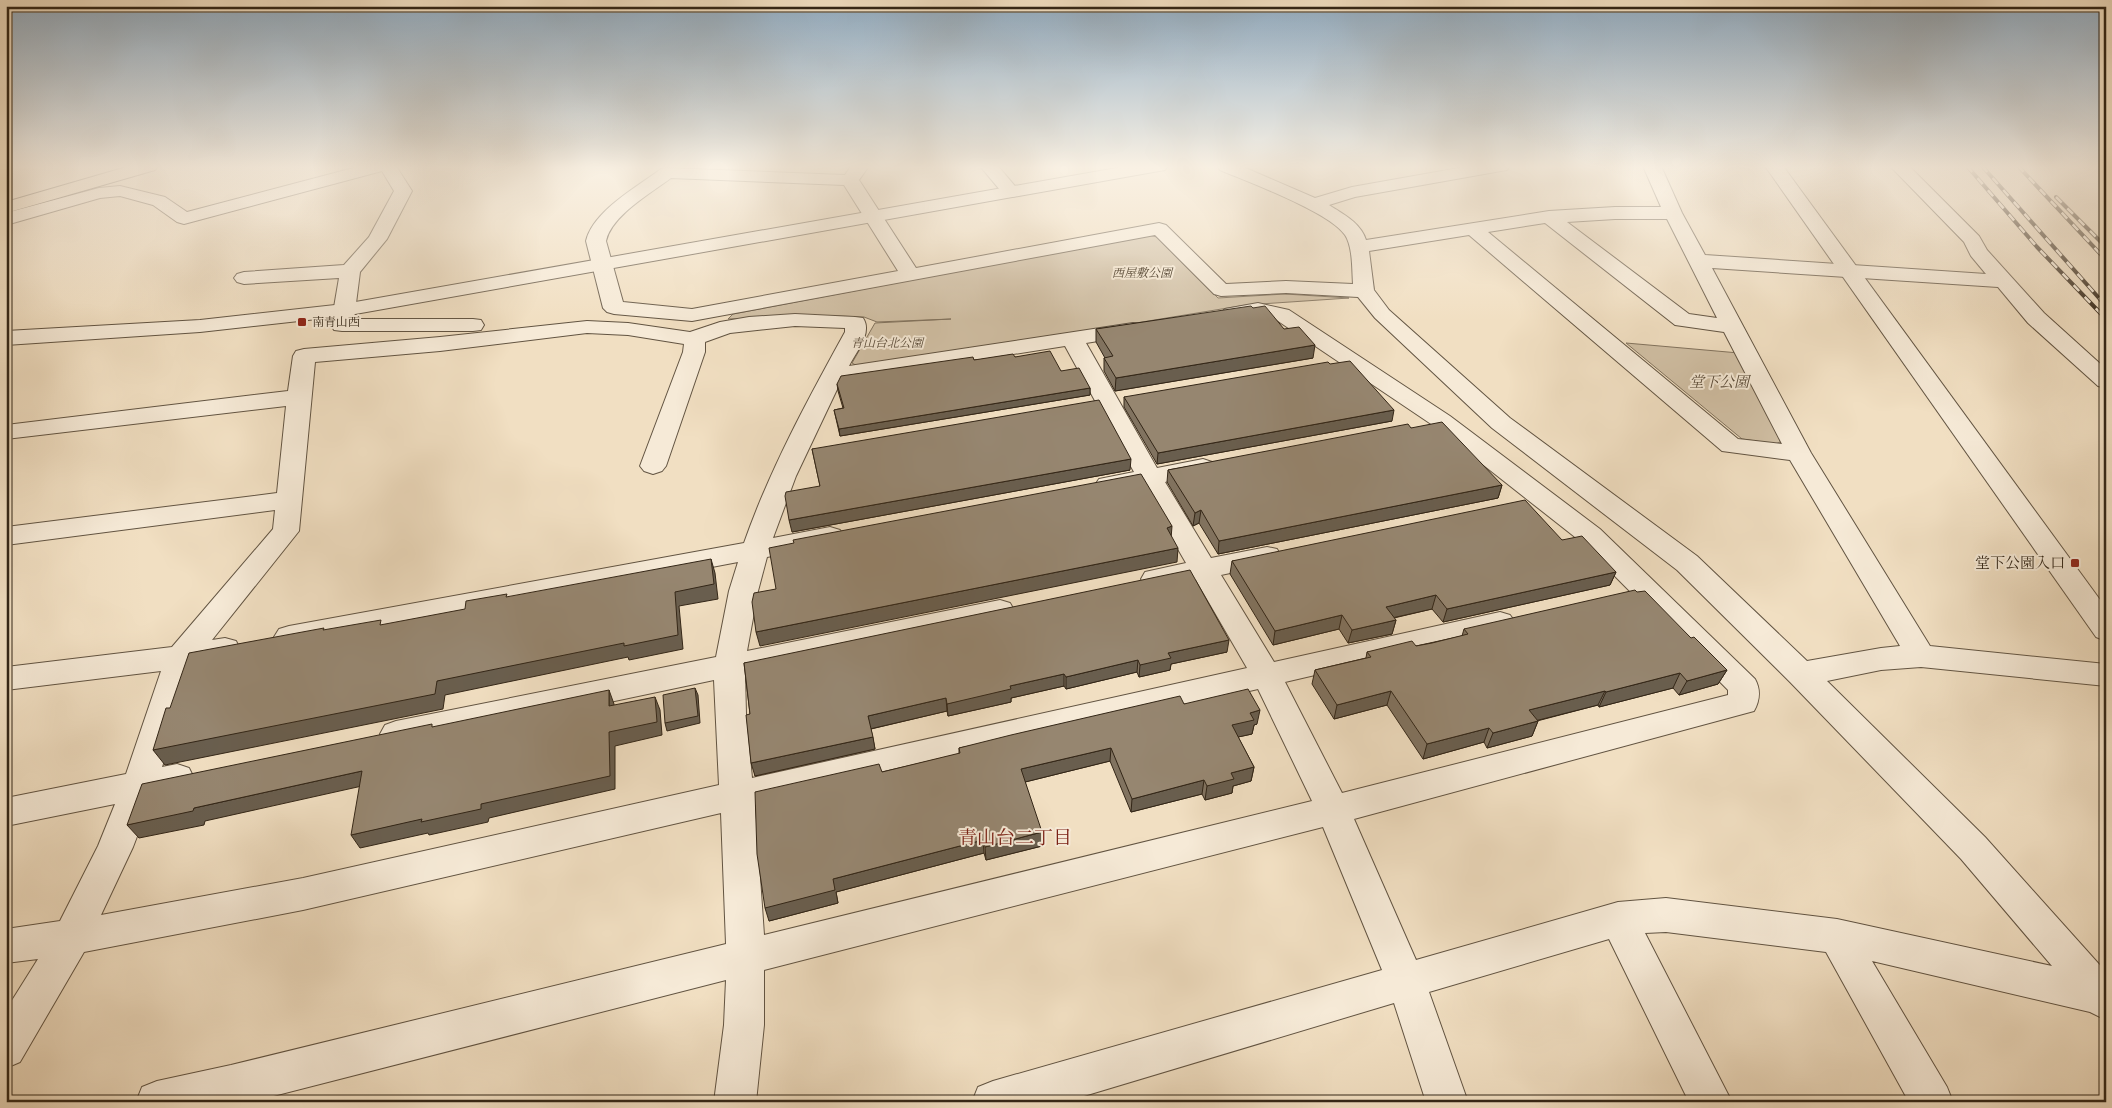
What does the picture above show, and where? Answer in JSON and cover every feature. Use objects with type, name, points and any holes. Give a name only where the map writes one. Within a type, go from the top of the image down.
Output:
[{"type":"street","points":[[389,218],[377,239],[350,271],[342,324],[587,326],[628,329],[693,339],[704,332],[737,323],[830,320],[855,323],[856,332],[792,454],[755,550],[742,592],[730,665],[730,724],[737,795],[747,956],[740,1071],[734,1102]]},
{"type":"street","points":[[610,218],[598,232],[596,242],[614,308],[692,315],[911,276],[1159,228],[1221,290],[1286,287],[1364,291]]},
{"type":"street","points":[[6,338],[200,326],[344,310],[870,218]]},
{"type":"street","points":[[874,218],[911,276]]},
{"type":"street","points":[[1336,218],[1355,234],[1360,247],[1364,291],[1382,314],[1488,412],[1687,564],[1801,674],[1974,848],[2104,998]]},
{"type":"street","points":[[1360,247],[1545,218]]},
{"type":"street","points":[[1550,218],[1683,320],[1731,326]]},
{"type":"street","points":[[1675,218],[1799,453],[1921,656]]},
{"type":"street","points":[[1811,218],[2106,630]]},
{"type":"street","points":[[1950,218],[1972,240],[1978,252],[2036,318],[2106,381]]},
{"type":"street","points":[[1473,229],[1731,446],[1799,453]]},
{"type":"street","points":[[1699,261],[2003,281]]},
{"type":"street","points":[[244,278],[350,271]]},
{"type":"street","points":[[156,1102],[227,1094],[747,956],[1333,810],[1743,703],[1744,687],[1590,535],[1442,422],[1282,314],[1258,309],[1209,317]]},
{"type":"street","points":[[6,1048],[72,936],[115,847],[139,786],[180,657],[286,531],[304,356],[440,344],[587,326]]},
{"type":"street","points":[[833,375],[1150,326]]},
{"type":"street","points":[[1072,338],[1149,477],[1267,676],[1333,810],[1406,982],[1447,1102]]},
{"type":"street","points":[[654,466],[694,352],[695,345],[693,339]]},
{"type":"street","points":[[1322,365],[1351,360]]},
{"type":"street","points":[[6,432],[299,398]]},
{"type":"street","points":[[1412,427],[1442,422]]},
{"type":"street","points":[[792,454],[822,449]]},
{"type":"street","points":[[1082,490],[1227,462]]},
{"type":"street","points":[[6,536],[290,500]]},
{"type":"street","points":[[1504,507],[1543,500]]},
{"type":"street","points":[[6,680],[180,657],[851,532]]},
{"type":"street","points":[[1127,584],[1291,551]]},
{"type":"street","points":[[1607,598],[1646,589]]},
{"type":"street","points":[[372,738],[1030,604]]},
{"type":"street","points":[[6,946],[72,936],[303,894],[1529,616]]},
{"type":"street","points":[[1801,674],[1881,659],[1921,656],[2106,675]]},
{"type":"street","points":[[6,812],[206,772]]},
{"type":"street","points":[[993,1102],[1618,919],[1666,915],[1837,936],[2104,998]]},
{"type":"street","points":[[1618,919],[1711,1102]]},
{"type":"street","points":[[1837,936],[1932,1102]]},
{"type":"green space","name":"西屋敷公園","points":[[1148,235],[1157,237],[1218,298],[1285,294],[1349,298],[1246,305],[861,368],[852,363],[875,323],[951,319],[877,322],[864,317],[837,316],[728,319],[733,314]]},
{"type":"green space","name":"堂下公園","points":[[1626,343],[1739,353],[1782,441],[1776,444],[1742,439]]},
{"type":"building","points":[[1251,306],[1253,308],[1265,306],[1284,329],[1299,327],[1315,345],[1116,378],[1104,358],[1113,356],[1096,329]]},
{"type":"building","points":[[1050,351],[1061,371],[1079,368],[1090,388],[839,429],[834,410],[844,408],[837,384],[841,376],[973,357],[974,360],[1013,354],[1015,357]]},
{"type":"building","points":[[1350,361],[1394,410],[1158,453],[1124,397],[1328,362],[1330,364]]},
{"type":"building","points":[[1099,400],[1131,459],[789,520],[786,492],[820,486],[812,449]]},
{"type":"building","points":[[1442,422],[1502,485],[1219,541],[1201,510],[1195,513],[1168,470],[1408,424],[1411,428]]},
{"type":"building","points":[[1141,474],[1172,526],[1167,528],[1178,548],[756,632],[752,602],[754,593],[776,589],[769,548],[794,543],[793,540]]},
{"type":"building","points":[[1525,500],[1562,540],[1582,536],[1616,572],[1447,609],[1436,595],[1386,607],[1396,620],[1352,630],[1342,615],[1275,631],[1232,561]]},
{"type":"building","points":[[711,559],[714,584],[675,592],[678,635],[624,646],[624,643],[437,681],[435,694],[153,750],[166,708],[170,708],[189,653],[324,628],[323,630],[381,620],[380,625],[465,609],[466,601],[507,594],[506,597]]},
{"type":"building","points":[[1190,570],[1229,640],[1168,653],[1171,658],[1140,665],[1138,660],[1066,677],[1064,674],[1010,686],[1011,689],[947,704],[946,698],[868,716],[873,737],[751,763],[746,715],[750,714],[744,663]]},
{"type":"building","points":[[1635,590],[1637,592],[1645,591],[1691,638],[1694,637],[1727,670],[1687,681],[1680,673],[1605,691],[1529,710],[1538,721],[1493,733],[1489,728],[1427,744],[1391,691],[1337,705],[1315,670],[1371,657],[1367,652],[1412,641],[1416,646],[1432,643],[1468,634],[1464,629]]},
{"type":"building","points":[[695,688],[698,716],[665,723],[663,695]]},
{"type":"building","points":[[1248,689],[1260,710],[1250,713],[1254,720],[1232,725],[1254,767],[1231,773],[1234,779],[1207,786],[1204,780],[1132,799],[1111,748],[1021,769],[1042,832],[985,847],[983,840],[833,879],[835,890],[765,908],[757,854],[755,792],[879,764],[882,772],[960,753],[959,748],[1180,696],[1184,704]]},
{"type":"building","points":[[609,690],[609,706],[655,697],[657,722],[609,732],[610,776],[481,804],[481,809],[421,822],[422,819],[351,835],[362,771],[194,808],[193,811],[127,825],[142,784],[432,724],[432,727]]},
{"type":"railway","points":[[2012,218],[2106,319]]},
{"type":"railway","points":[[2028,218],[2106,306]]},
{"type":"railway","points":[[2066,218],[2106,260]]},
{"type":"railway","points":[[2077,218],[2106,247]]},
{"type":"place","name":"南青山西","points":[[302,322]]},
{"type":"place","name":"堂下公園入口","points":[[2075,563]]},
{"type":"district","name":"青山台二丁目","points":[[1015,837]]},
{"type":"park label","name":"青山台北公園","points":[[887,343]]}]
